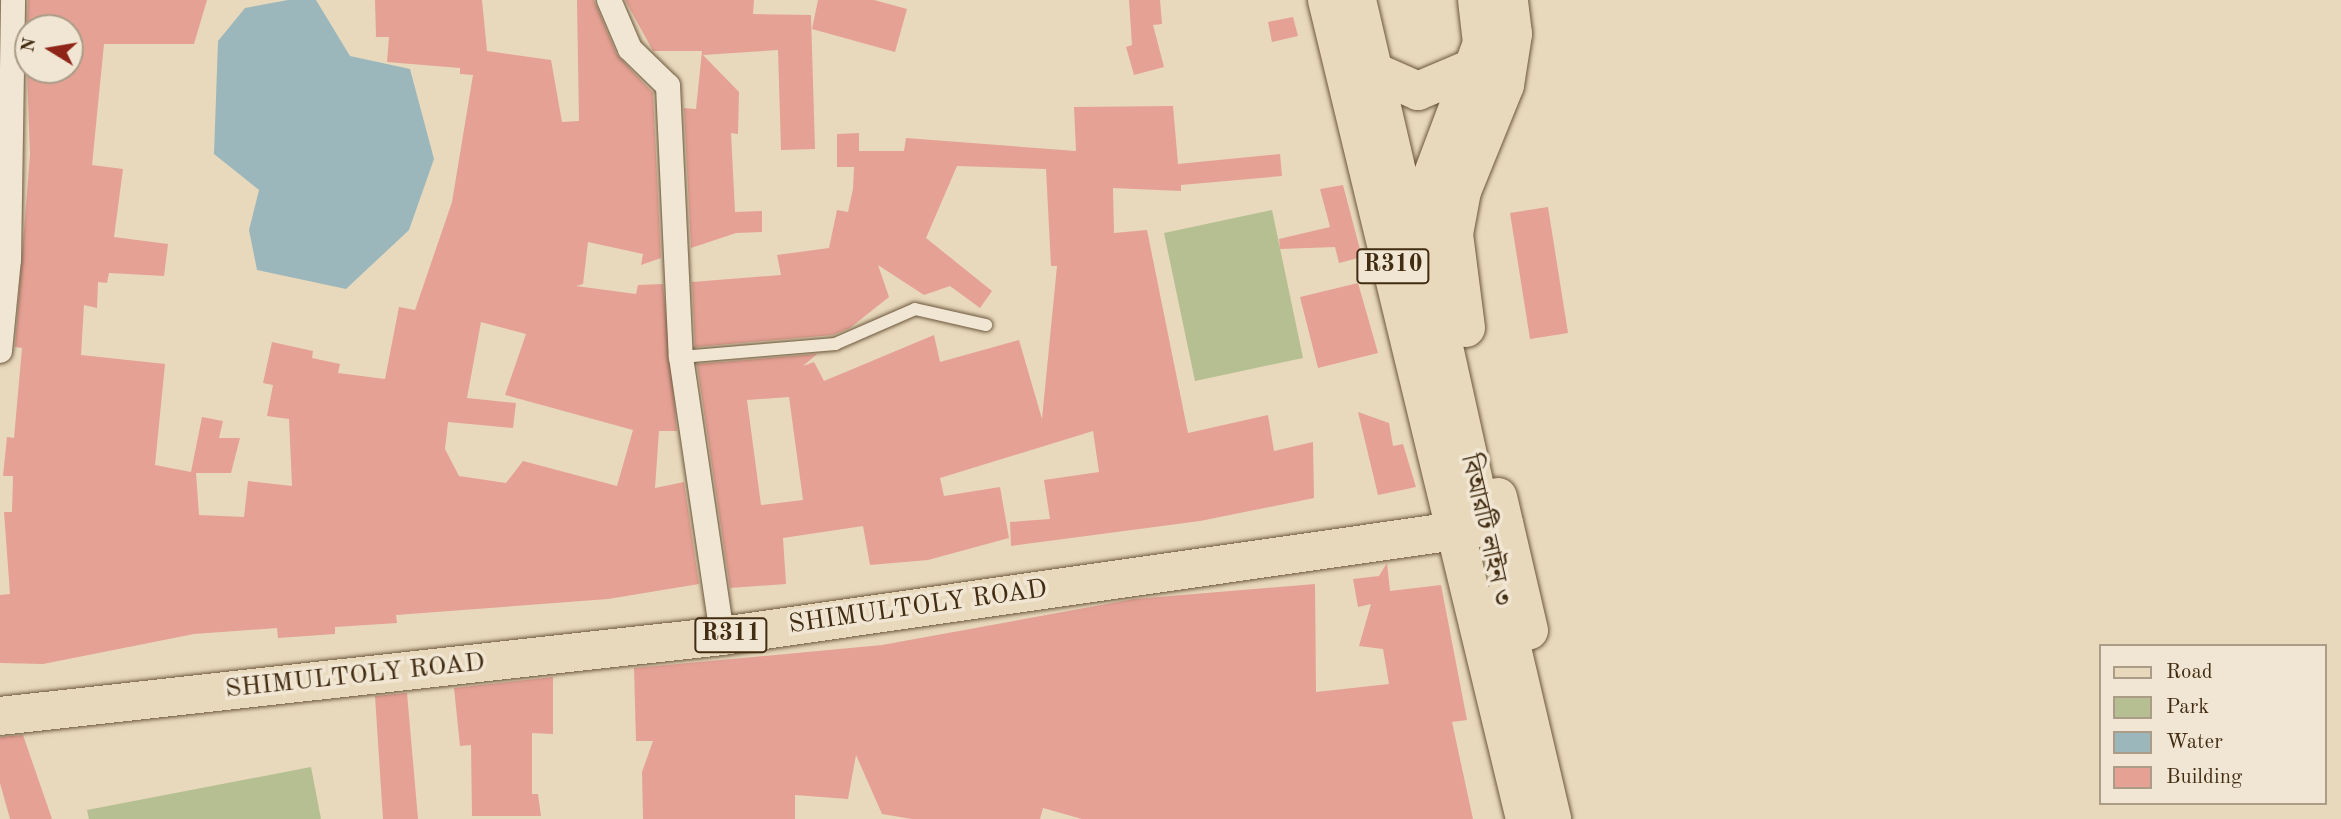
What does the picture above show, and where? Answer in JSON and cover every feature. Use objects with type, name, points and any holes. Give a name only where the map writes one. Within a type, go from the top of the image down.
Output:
[{"type":"main road","name":"R310","points":[[1327,0],[1482,529],[1574,819]]},
{"type":"main road","name":"বিআরটি লাইন ৩","points":[[1357,0],[1402,193],[1421,243],[1482,529],[1552,819]]},
{"type":"main road","name":"বিআরটি লাইন ৩","points":[[1421,243],[1428,187],[1482,43],[1477,0]]},
{"type":"main road","name":"R310","points":[[1509,0],[1513,34],[1505,85],[1462,191],[1454,234],[1482,529],[1525,819]]},
{"type":"main road","points":[[1375,72],[1418,91],[1472,68]]},
{"type":"main road","name":"SHIMULTOLY ROAD","points":[[0,716],[722,636],[1482,529]]},
{"type":"street","points":[[0,351],[9,260],[13,0]]},
{"type":"street","points":[[609,0],[630,49],[668,86],[681,357],[722,636]]},
{"type":"lane","points":[[681,357],[835,345],[915,309],[986,325]]},
{"type":"green space","points":[[1272,210],[1303,358],[1195,381],[1164,233]]},
{"type":"green space","points":[[311,767],[321,819],[89,819],[87,810]]},
{"type":"water","points":[[288,0],[316,0],[350,56],[410,69],[434,159],[409,230],[346,289],[257,270],[249,230],[259,190],[214,154],[218,41],[245,8]]},
{"type":"building","points":[[28,0],[207,0],[194,44],[104,44],[92,165],[123,169],[114,237],[168,244],[164,276],[109,273],[107,283],[98,282],[97,308],[84,305],[81,355],[165,364],[155,465],[191,472],[202,417],[223,421],[219,438],[240,438],[231,473],[196,473],[199,515],[244,517],[248,481],[292,486],[289,419],[267,416],[273,385],[263,383],[272,342],[313,351],[312,358],[340,364],[338,373],[385,379],[399,307],[415,310],[452,202],[473,75],[460,74],[460,68],[387,62],[389,37],[376,37],[375,0],[482,0],[487,51],[551,60],[562,122],[579,121],[577,0],[594,0],[617,55],[653,93],[661,258],[641,265],[643,254],[588,242],[583,284],[576,286],[636,294],[638,285],[663,284],[677,431],[659,431],[655,488],[684,482],[699,584],[608,599],[396,615],[397,623],[335,627],[335,634],[278,638],[277,628],[194,634],[43,664],[0,663],[0,595],[10,594],[4,512],[12,512],[13,476],[3,476],[7,437],[14,438],[22,348],[15,347],[30,154],[28,84],[84,84],[84,14],[28,14]],"holes":[[[481,322],[526,334],[505,395],[633,430],[617,486],[523,461],[506,483],[459,476],[445,449],[448,422],[513,428],[516,403],[467,398]]]},
{"type":"building","points":[[625,0],[754,0],[753,14],[811,15],[815,149],[781,150],[778,50],[703,55],[739,92],[738,134],[731,133],[735,212],[762,211],[762,232],[736,233],[691,248],[684,108],[696,109],[702,51],[653,51]]},
{"type":"building","points":[[818,0],[874,0],[907,9],[895,52],[812,29]]},
{"type":"building","points":[[1129,0],[1160,0],[1162,24],[1153,25],[1164,67],[1134,75],[1126,47],[1132,45]]},
{"type":"building","points":[[1293,17],[1298,36],[1272,42],[1268,22]]},
{"type":"building","points":[[1173,106],[1178,164],[1280,154],[1282,176],[1181,185],[1181,191],[1113,188],[1114,233],[1147,230],[1188,433],[1268,415],[1274,451],[1313,442],[1314,498],[1200,521],[1011,546],[1010,522],[1050,519],[1044,480],[1099,472],[1093,431],[940,478],[944,496],[1000,487],[1009,538],[928,560],[870,565],[863,526],[783,538],[786,584],[730,588],[697,364],[817,354],[803,366],[814,362],[824,381],[934,335],[940,362],[1019,340],[1042,419],[1057,266],[1051,266],[1046,169],[957,166],[926,238],[992,291],[980,308],[950,286],[924,295],[878,265],[889,297],[850,328],[833,335],[695,347],[692,282],[781,275],[777,255],[829,248],[837,210],[848,212],[853,189],[854,167],[837,167],[837,134],[859,133],[859,151],[904,151],[906,138],[1076,151],[1074,107]],"holes":[[[789,397],[803,500],[761,505],[747,400]]]},
{"type":"building","points":[[1343,185],[1362,257],[1339,263],[1335,247],[1280,249],[1279,239],[1330,227],[1320,189]]},
{"type":"building","points":[[1548,207],[1568,333],[1530,339],[1510,213]]},
{"type":"building","points":[[1358,283],[1378,353],[1318,368],[1300,297]]},
{"type":"building","points":[[1358,412],[1389,423],[1393,446],[1403,444],[1416,487],[1378,495]]},
{"type":"building","points":[[1387,563],[1390,591],[1441,585],[1467,720],[1452,722],[1473,819],[1082,819],[1043,808],[1040,819],[912,819],[882,814],[856,755],[848,799],[795,795],[795,819],[643,819],[642,772],[653,741],[636,741],[634,668],[882,645],[1134,599],[1315,584],[1316,692],[1389,684],[1383,649],[1359,646],[1371,604],[1358,607],[1353,579],[1379,576]]},
{"type":"building","points":[[553,677],[553,734],[532,733],[532,794],[538,794],[541,816],[472,816],[471,745],[460,746],[454,688]]},
{"type":"building","points":[[407,693],[418,819],[383,819],[375,696]]},
{"type":"building","points":[[23,735],[52,819],[10,819],[0,783],[0,737]]}]
